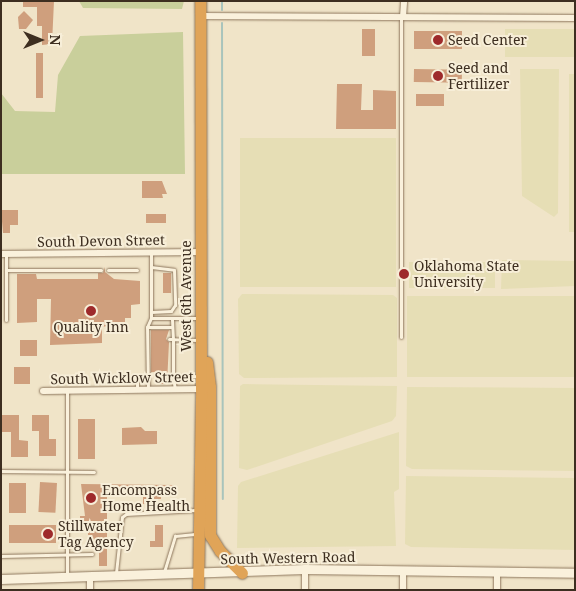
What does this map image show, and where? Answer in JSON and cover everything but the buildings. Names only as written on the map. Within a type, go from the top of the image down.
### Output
[{"type":"highway","name":"West 6th Avenue","points":[[198,590],[201,390],[200,1]]},
{"type":"highway","points":[[201,318],[210,387],[210,535],[220,551],[242,573]]},
{"type":"main road","name":"South Western Road","points":[[1,579],[242,573],[305,569],[575,573]]},
{"type":"street","points":[[402,17],[404,1]]},
{"type":"street","points":[[200,16],[575,18]]},
{"type":"street","name":"South Devon Street","points":[[4,254],[201,252]]},
{"type":"street","name":"South Wicklow Street","points":[[43,391],[201,390]]},
{"type":"street","points":[[305,569],[305,590]]},
{"type":"street","points":[[403,571],[403,590]]},
{"type":"street","points":[[497,573],[497,590]]},
{"type":"street","points":[[90,577],[90,590]]},
{"type":"lane","points":[[401,337],[402,17]]},
{"type":"lane","points":[[148,390],[149,339],[147,327],[151,318],[151,253]]},
{"type":"lane","points":[[4,254],[6,270],[6,320]]},
{"type":"lane","points":[[151,267],[174,270],[176,305],[171,311],[151,312]]},
{"type":"lane","points":[[6,270],[101,270]]},
{"type":"lane","points":[[108,270],[137,270]]},
{"type":"lane","points":[[151,318],[201,318]]},
{"type":"lane","points":[[172,318],[171,348],[175,390]]},
{"type":"lane","points":[[147,327],[172,327]]},
{"type":"lane","points":[[171,339],[200,340]]},
{"type":"lane","points":[[173,377],[201,376]]},
{"type":"lane","points":[[137,390],[137,379],[148,377]]},
{"type":"lane","points":[[67,577],[68,390]]},
{"type":"lane","points":[[1,472],[94,472]]},
{"type":"lane","points":[[116,575],[122,517],[126,514],[199,510]]},
{"type":"lane","points":[[164,574],[175,536],[198,534]]},
{"type":"lane","points":[[1,556],[92,554]]},
{"type":"shaded area","points":[[505,29],[575,29],[575,57],[505,57]]},
{"type":"shaded area","points":[[520,69],[559,69],[558,213],[554,217],[522,196]]},
{"type":"shaded area","points":[[569,74],[575,74],[575,232],[569,232]]},
{"type":"shaded area","points":[[240,138],[396,138],[396,287],[240,287]]},
{"type":"shaded area","points":[[502,260],[575,261],[575,286],[501,289]]},
{"type":"shaded area","points":[[409,262],[495,262],[495,288],[409,288]]},
{"type":"shaded area","points":[[242,294],[393,295],[397,298],[397,377],[244,378],[239,374],[238,299]]},
{"type":"shaded area","points":[[407,296],[575,296],[575,377],[407,377]]},
{"type":"shaded area","points":[[243,384],[397,386],[396,416],[392,421],[247,470],[239,468],[240,386]]},
{"type":"shaded area","points":[[407,387],[575,388],[575,471],[412,469],[406,466]]},
{"type":"shaded area","points":[[399,432],[399,489],[394,492],[396,546],[237,548],[238,486],[241,482]]},
{"type":"shaded area","points":[[406,476],[575,478],[575,550],[411,547],[405,544]]},
{"type":"green space","points":[[79,1],[184,1],[182,9],[83,8]]},
{"type":"green space","points":[[183,32],[185,174],[1,174],[1,93],[15,111],[55,112],[58,75],[80,36]]},
{"type":"waterway","points":[[222,1],[222,10]]},
{"type":"waterway","points":[[222,23],[223,499]]},
{"type":"place","name":"Seed Center","points":[[438,40]]},
{"type":"place","name":"Seed and Fertilizer","points":[[438,76]]},
{"type":"place","name":"Oklahoma State University","points":[[404,274]]},
{"type":"place","name":"Quality Inn","points":[[91,311]]},
{"type":"place","name":"Encompass Home Health","points":[[91,498]]},
{"type":"place","name":"Stillwater Tag Agency","points":[[48,534]]}]
